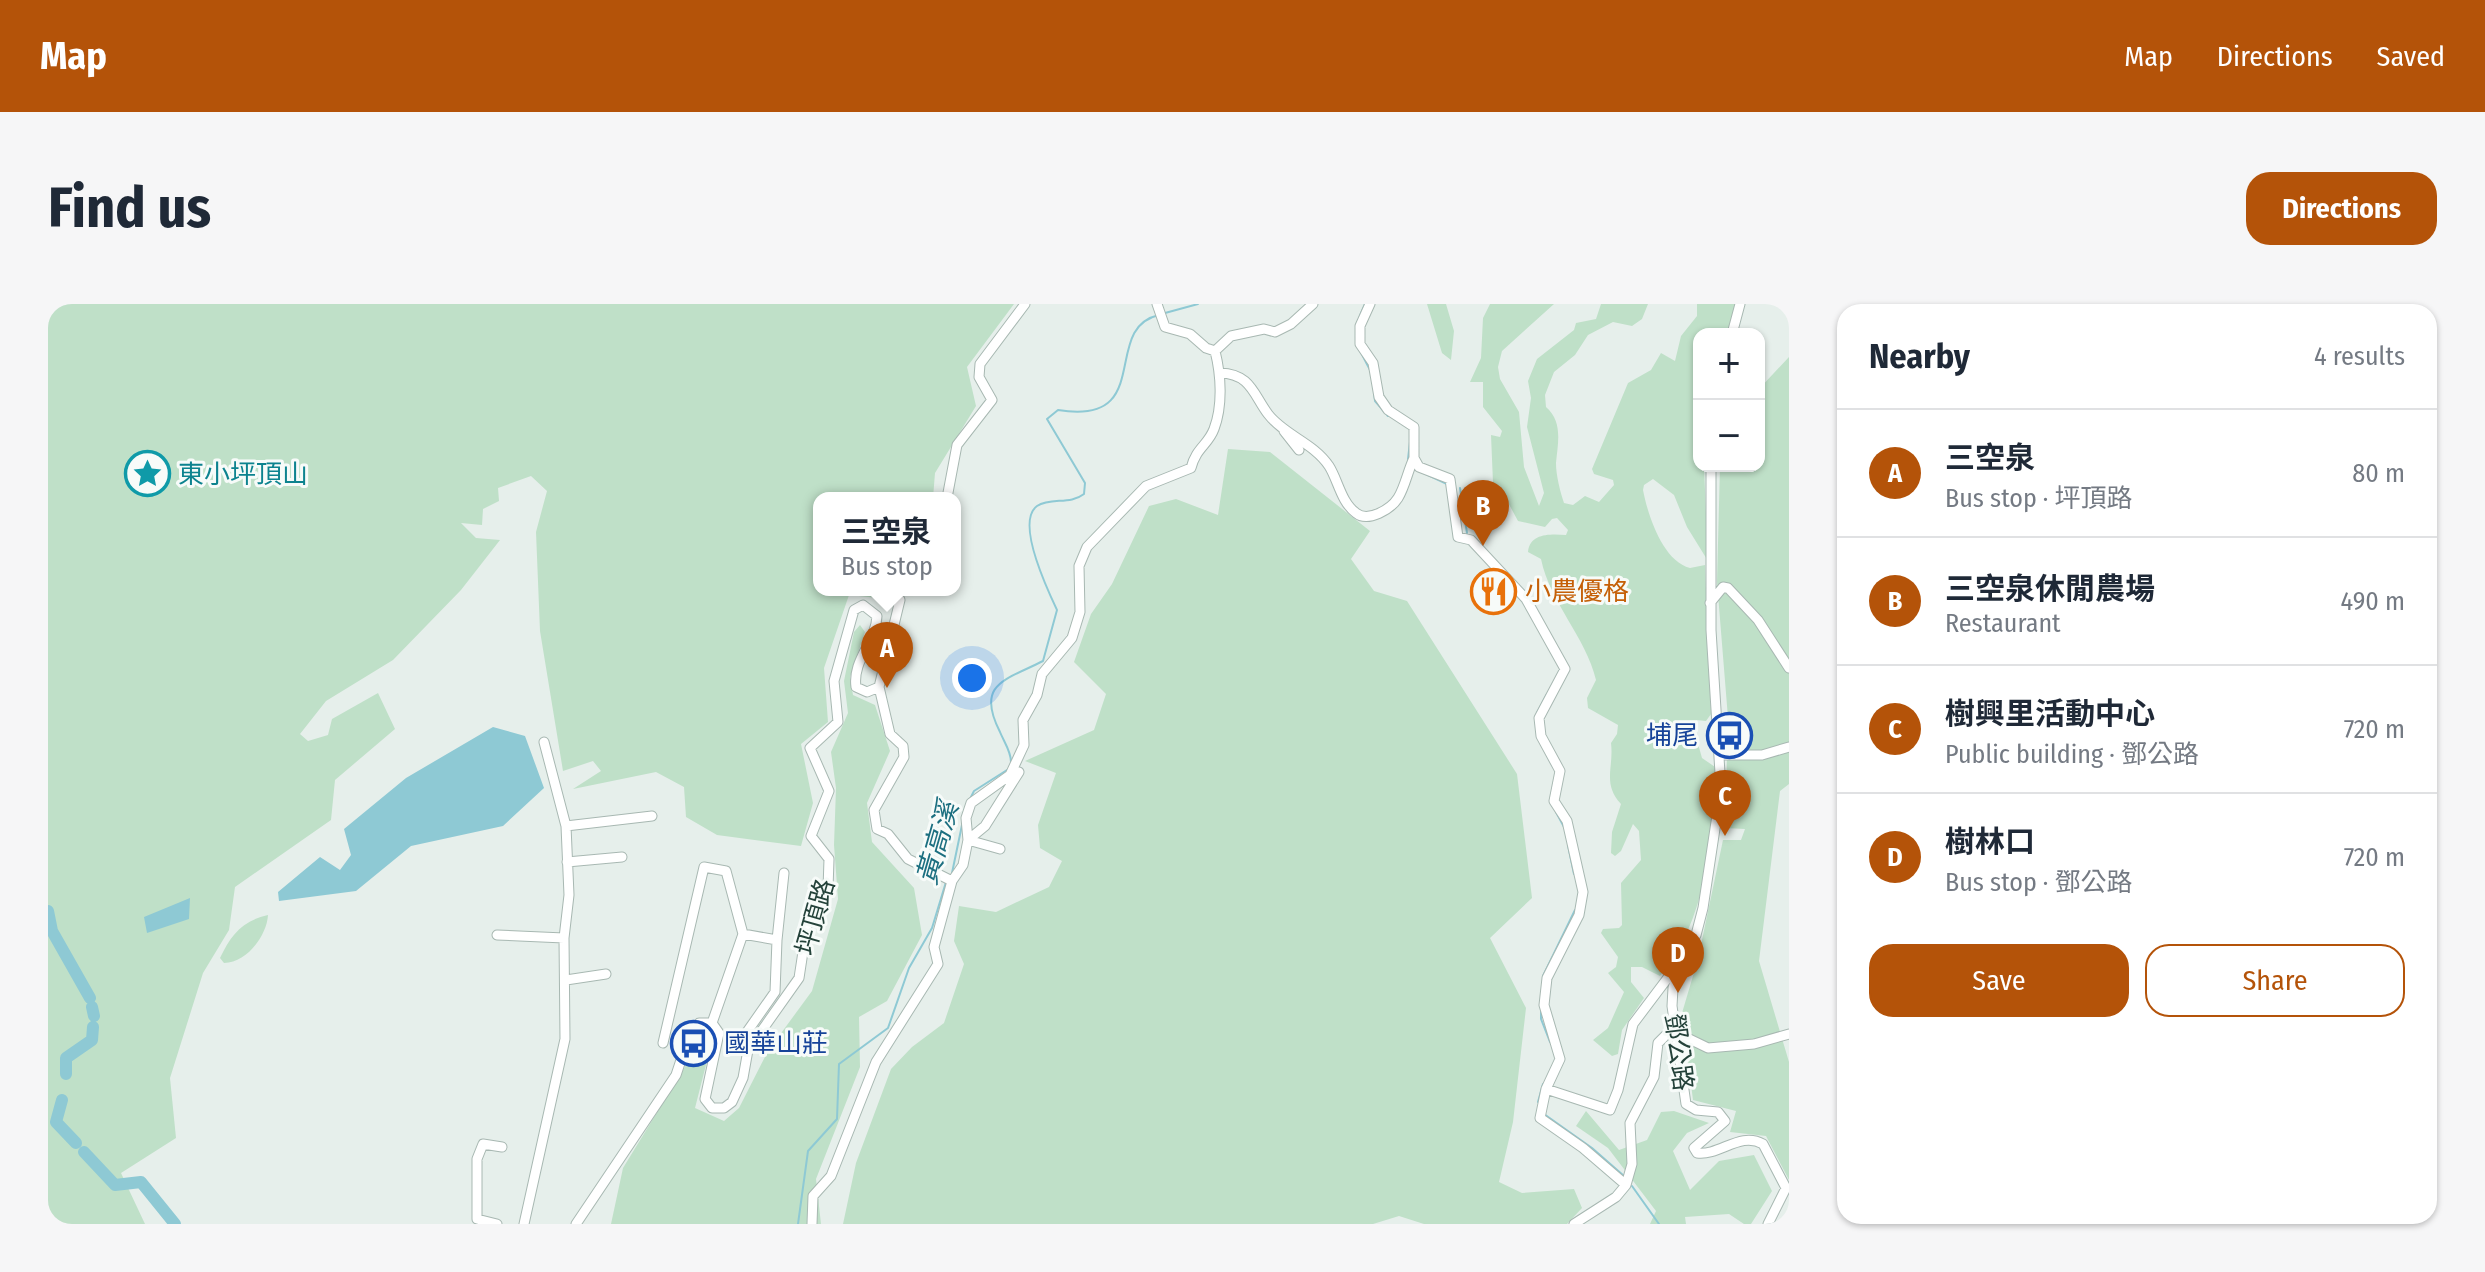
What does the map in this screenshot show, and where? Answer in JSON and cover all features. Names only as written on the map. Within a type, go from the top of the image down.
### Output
[{"type":"street","points":[[948,492],[957,445],[992,400],[979,377],[980,364],[1025,304]]},
{"type":"street","points":[[1157,304],[1165,327],[1190,334],[1206,348],[1215,351]]},
{"type":"street","points":[[1215,351],[1231,336],[1283,328],[1313,304]]},
{"type":"street","points":[[1220,373],[1233,373],[1257,391],[1268,413],[1329,466],[1355,513],[1372,517],[1400,496],[1414,458],[1414,427],[1388,410],[1379,397],[1373,363],[1360,344],[1360,326],[1370,304]]},
{"type":"street","points":[[1734,328],[1740,304]]},
{"type":"street","points":[[812,1224],[813,1196],[831,1176],[876,1062],[938,964],[934,947],[952,881],[963,865],[968,840],[966,818],[971,803],[1010,775],[1024,745],[1023,720],[1037,695],[1042,674],[1072,638],[1080,612],[1079,566],[1087,547],[1146,486],[1191,468],[1195,451],[1214,431],[1220,373],[1215,351]]},
{"type":"street","points":[[1280,424],[1299,450]]},
{"type":"street","points":[[1414,458],[1419,467],[1450,479],[1458,537],[1471,540],[1526,599],[1565,669],[1560,685],[1542,708],[1539,728],[1560,771],[1554,801],[1567,821],[1583,892],[1579,915],[1554,958],[1547,978],[1544,1005],[1560,1059],[1546,1089],[1540,1118],[1583,1148],[1626,1185]]},
{"type":"street","name":"鄧公路","points":[[1711,472],[1710,603],[1721,789],[1716,841],[1696,935],[1682,958],[1672,1006],[1682,1094],[1686,1104],[1696,1110],[1718,1112],[1725,1121],[1698,1143],[1697,1153],[1704,1154],[1746,1139],[1763,1144],[1786,1188],[1768,1224]]},
{"type":"street","points":[[1710,603],[1723,587],[1728,588],[1758,620],[1789,668]]},
{"type":"street","points":[[898,596],[900,600],[879,687],[890,734],[903,746],[904,757],[874,810],[877,829],[888,834],[908,859],[952,881]]},
{"type":"street","name":"坪頂路","points":[[712,1023],[719,1033],[705,1099],[712,1108],[724,1108],[732,1102],[743,1078],[748,1050],[799,978],[808,919],[828,889],[829,859],[811,836],[829,791],[810,748],[838,722],[834,681],[854,610],[863,605],[877,616],[876,627],[857,664],[856,687],[867,692],[879,687]]},
{"type":"street","points":[[524,1224],[565,1039],[564,938],[569,895],[566,826],[544,742]]},
{"type":"street","points":[[1720,755],[1762,755],[1789,747]]},
{"type":"street","points":[[968,840],[985,826],[1019,772]]},
{"type":"street","points":[[566,826],[652,816]]},
{"type":"street","points":[[968,840],[1000,849]]},
{"type":"street","points":[[567,862],[622,857]]},
{"type":"street","points":[[576,1224],[676,1075],[688,1039],[699,1023],[712,1023],[743,934],[726,871],[704,867],[663,1043]]},
{"type":"street","points":[[742,1039],[775,992],[784,873]]},
{"type":"street","points":[[743,934],[777,940]]},
{"type":"street","points":[[497,935],[564,938]]},
{"type":"street","points":[[1546,1089],[1610,1110],[1618,1090],[1633,1024],[1682,958]]},
{"type":"street","points":[[566,980],[606,974]]},
{"type":"street","points":[[1574,1224],[1616,1197],[1626,1185],[1632,1164],[1630,1123],[1654,1077],[1658,1043],[1666,1035],[1677,1033],[1708,1048],[1754,1044],[1789,1034]]},
{"type":"street","points":[[497,1224],[473,1221],[477,1159],[483,1144],[502,1147]]},
{"type":"green space","points":[[48,304],[1014,304],[967,367],[976,406],[935,473],[933,492],[813,492],[813,596],[849,596],[824,668],[828,722],[801,744],[813,803],[801,846],[717,835],[686,817],[684,787],[656,772],[573,789],[601,771],[593,761],[563,771],[540,631],[536,532],[547,491],[531,476],[498,488],[499,501],[483,509],[482,525],[461,523],[476,538],[500,540],[461,590],[393,660],[326,701],[300,734],[308,741],[328,735],[332,719],[378,693],[395,729],[335,780],[331,820],[235,887],[229,930],[203,973],[170,1078],[176,1138],[121,1173],[145,1224],[48,1224]]},
{"type":"green space","points":[[1427,304],[1446,304],[1454,331],[1451,360],[1442,353]]},
{"type":"green space","points":[[1490,304],[1554,304],[1502,351],[1498,367],[1500,379],[1519,412],[1524,467],[1539,506],[1544,493],[1527,427],[1531,398],[1528,381],[1537,359],[1574,330],[1576,323],[1596,319],[1601,304],[1648,304],[1642,319],[1632,326],[1613,322],[1588,335],[1575,355],[1554,372],[1545,395],[1546,407],[1557,426],[1558,483],[1564,503],[1573,505],[1585,496],[1599,502],[1614,485],[1613,480],[1594,474],[1592,469],[1628,383],[1651,370],[1661,353],[1675,361],[1681,336],[1697,316],[1697,304],[1736,304],[1730,328],[1693,328],[1693,472],[1704,472],[1708,561],[1687,527],[1674,495],[1653,479],[1644,485],[1643,490],[1658,536],[1672,557],[1690,568],[1705,565],[1711,714],[1706,721],[1696,720],[1693,726],[1702,758],[1718,769],[1710,851],[1697,905],[1688,931],[1675,954],[1660,976],[1642,967],[1631,967],[1631,982],[1644,998],[1622,1030],[1618,1054],[1612,1056],[1593,1040],[1608,1028],[1624,992],[1608,973],[1616,967],[1618,957],[1601,933],[1603,929],[1622,925],[1621,883],[1641,860],[1639,831],[1633,824],[1621,851],[1615,856],[1611,853],[1612,832],[1621,804],[1610,782],[1611,743],[1618,725],[1588,708],[1587,698],[1596,680],[1591,664],[1552,590],[1541,559],[1528,552],[1537,538],[1566,535],[1568,530],[1557,518],[1545,527],[1518,521],[1504,495],[1493,483],[1491,435],[1500,437],[1502,431],[1483,407],[1483,382],[1470,382],[1481,358],[1483,318]]},
{"type":"green space","points":[[1789,357],[1789,784],[1780,791],[1759,961],[1789,1062],[1789,1180],[1766,1136],[1730,1132],[1736,1111],[1693,1100],[1682,1013],[1698,959],[1723,840],[1741,840],[1745,829],[1725,828],[1728,718],[1717,582],[1720,472],[1765,472],[1765,383]]},
{"type":"green space","points":[[1228,449],[1270,452],[1370,531],[1351,559],[1374,591],[1407,601],[1517,774],[1532,898],[1490,938],[1526,1008],[1513,1122],[1499,1182],[1522,1193],[1574,1189],[1582,1208],[1567,1224],[1424,1224],[1399,1216],[1373,1224],[843,1224],[856,1163],[891,1069],[912,1047],[944,1023],[964,964],[954,941],[959,906],[996,912],[1049,887],[1062,861],[1040,848],[1038,825],[1056,773],[1025,761],[1094,730],[1106,694],[1074,662],[1091,614],[1112,584],[1149,506],[1176,499],[1218,515]]},
{"type":"green space","points":[[859,596],[888,596],[891,606],[878,598]]},
{"type":"green space","points":[[860,625],[865,632],[850,677],[853,695],[875,705],[890,751],[867,803],[872,842],[914,888],[922,935],[887,1001],[859,1017],[860,1067],[816,1179],[821,1224],[611,1224],[623,1168],[702,1039],[708,1057],[695,1108],[724,1121],[739,1108],[768,1051],[812,991],[838,899],[834,845],[836,788],[831,752],[848,713],[844,681],[854,632]]},
{"type":"green space","points":[[268,915],[260,939],[248,953],[224,963],[220,958],[238,930]]},
{"type":"green space","points":[[1586,1111],[1619,1150],[1647,1140],[1661,1112],[1674,1111],[1709,1123],[1687,1133],[1673,1151],[1690,1190],[1719,1161],[1754,1155],[1772,1191],[1751,1224],[1744,1224],[1729,1214],[1685,1217],[1686,1224],[1650,1224],[1656,1211],[1608,1148],[1576,1126]]},
{"type":"water","points":[[493,727],[525,736],[544,788],[503,826],[411,846],[356,891],[279,901],[278,892],[320,857],[340,870],[351,855],[344,829],[406,778]]},
{"type":"water","points":[[190,898],[189,919],[147,933],[144,917]]},
{"type":"waterway","name":"黃高溪","points":[[1165,313],[1198,304]]},
{"type":"waterway","points":[[1365,304],[1357,324],[1356,338],[1370,370]]},
{"type":"waterway","name":"黃高溪","points":[[1011,762],[1009,750],[993,716],[993,693],[1007,679],[1043,661],[1057,610],[1035,557],[1031,541],[1031,514],[1042,503],[1073,499],[1084,494],[1085,483],[1047,419],[1058,410],[1088,411],[1107,404],[1117,390],[1132,338],[1142,323],[1159,315]]},
{"type":"waterway","points":[[1374,392],[1375,401],[1388,416]]},
{"type":"waterway","points":[[1408,459],[1410,442]]},
{"type":"waterway","points":[[1413,468],[1447,484]]},
{"type":"waterway","points":[[1460,488],[1467,533]]},
{"type":"waterway","points":[[1537,713],[1547,694]]},
{"type":"waterway","name":"黃高溪","points":[[964,811],[974,791],[1007,770]]},
{"type":"waterway","points":[[1556,812],[1564,827]]},
{"type":"waterway","name":"黃高溪","points":[[952,873],[962,825]]},
{"type":"waterway","points":[[1568,845],[1574,874]]},
{"type":"waterway","name":"黃高溪","points":[[798,1224],[808,1151],[837,1119],[839,1064],[888,1028],[909,968],[932,928],[946,882]]},
{"type":"waterway","points":[[1543,976],[1575,910]]},
{"type":"waterway","points":[[48,911],[52,931],[90,998]]},
{"type":"waterway","points":[[1541,994],[1541,1019],[1550,1042]]},
{"type":"waterway","points":[[92,1007],[94,1016]]},
{"type":"waterway","points":[[66,1074],[66,1058],[92,1040],[93,1027]]},
{"type":"waterway","points":[[1538,1102],[1543,1084]]},
{"type":"waterway","points":[[62,1100],[56,1122],[76,1143]]},
{"type":"waterway","points":[[1544,1114],[1592,1148],[1624,1176]]},
{"type":"waterway","points":[[84,1152],[115,1185],[141,1182],[175,1224]]},
{"type":"waterway","points":[[1632,1186],[1659,1224]]},
{"type":"place","name":"東小坪頂山","points":[[147,474]]},
{"type":"place","name":"三空泉休閒農場","points":[[1483,546]]},
{"type":"place","name":"小農優格","points":[[1494,591]]},
{"type":"place","name":"三空泉","points":[[887,688]]},
{"type":"place","name":"埔尾","points":[[1729,735]]},
{"type":"place","name":"樹興里活動中心","points":[[1725,836]]},
{"type":"place","name":"樹林口","points":[[1678,993]]},
{"type":"place","name":"國華山莊","points":[[693,1043]]}]
